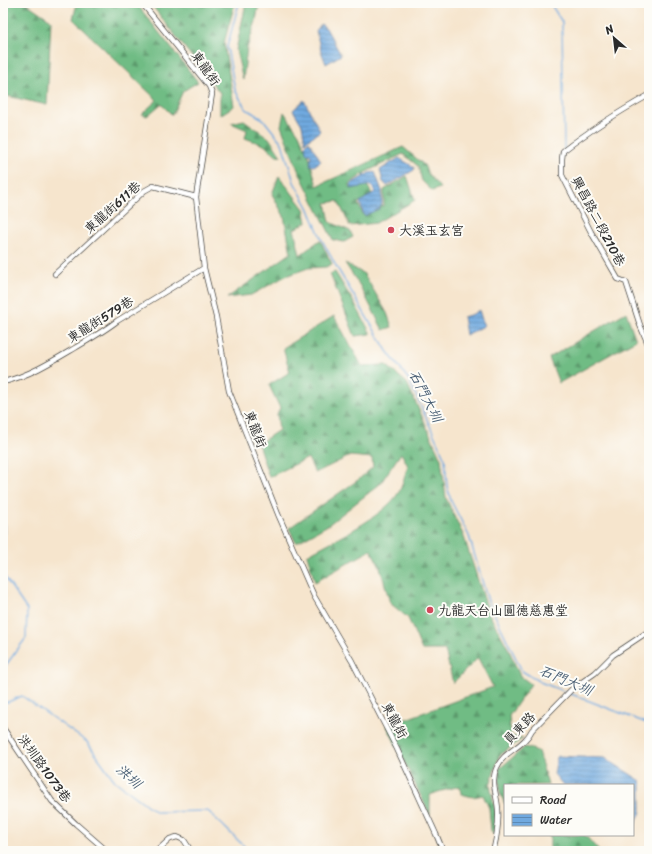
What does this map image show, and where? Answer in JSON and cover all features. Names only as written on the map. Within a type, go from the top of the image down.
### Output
[{"type":"street","name":"東龍街","points":[[142,3],[209,86],[212,94],[196,197],[204,268],[216,316],[229,390],[278,514],[314,596],[352,660],[397,749],[443,851]]},
{"type":"street","name":"興昌路二段210巷","points":[[649,95],[603,122],[564,149],[562,159],[562,175],[591,232],[618,279],[626,282],[640,325],[649,346]]},
{"type":"street","name":"東龍街611巷","points":[[55,274],[144,191],[153,186],[196,197]]},
{"type":"street","name":"東龍街579巷","points":[[3,382],[12,380],[53,361],[106,330],[117,321],[204,268]]},
{"type":"street","name":"員東路","points":[[492,851],[494,848],[499,820],[493,781],[496,768],[506,755],[523,743],[532,730],[572,689],[595,673],[613,655],[649,631]]},
{"type":"street","name":"洪圳路1073巷","points":[[3,728],[52,801],[107,851]]},
{"type":"street","points":[[157,851],[170,839],[177,837],[184,840],[191,851]]},
{"type":"green space","points":[[3,3],[26,3],[51,20],[47,105],[3,95]]},
{"type":"green space","points":[[77,3],[136,3],[198,82],[183,91],[172,115],[161,104],[147,116],[142,114],[157,100],[73,19]]},
{"type":"green space","points":[[150,3],[235,3],[224,43],[234,106],[220,115],[220,93]]},
{"type":"green space","points":[[246,3],[259,3],[256,21],[247,48],[243,80],[236,50]]},
{"type":"green space","points":[[284,112],[299,134],[309,157],[317,186],[403,147],[424,165],[428,174],[440,188],[432,191],[422,181],[418,166],[403,154],[366,172],[349,184],[350,187],[367,185],[372,194],[358,203],[363,215],[384,205],[384,190],[407,176],[415,200],[376,223],[350,226],[338,201],[326,203],[330,222],[350,231],[353,237],[344,242],[333,240],[298,170],[281,126]]},
{"type":"green space","points":[[244,120],[269,138],[281,156],[278,156],[264,145],[245,138],[247,130],[231,123]]},
{"type":"green space","points":[[279,176],[304,209],[307,222],[294,229],[300,255],[320,240],[332,264],[326,267],[308,268],[286,276],[251,295],[227,298],[291,253],[284,216],[272,194]]},
{"type":"green space","points":[[345,263],[364,274],[387,313],[392,327],[383,330],[360,286]]},
{"type":"green space","points":[[335,272],[371,334],[355,336],[330,274]]},
{"type":"green space","points":[[626,312],[636,340],[559,383],[549,358]]},
{"type":"green space","points":[[334,316],[362,366],[386,365],[407,383],[441,459],[446,498],[464,537],[489,614],[508,648],[520,676],[531,684],[509,716],[511,736],[523,738],[499,756],[490,785],[496,814],[494,835],[491,830],[489,808],[483,795],[473,797],[461,794],[460,786],[430,795],[430,815],[387,726],[493,687],[478,658],[453,683],[445,650],[422,650],[408,618],[390,603],[380,567],[371,550],[315,582],[307,555],[357,528],[382,511],[392,502],[399,492],[408,466],[401,453],[380,484],[328,525],[296,543],[289,528],[358,480],[373,467],[372,458],[350,456],[315,473],[308,458],[269,477],[258,444],[279,430],[277,414],[280,408],[269,385],[290,372],[283,348]]},
{"type":"green space","points":[[525,747],[538,751],[548,784],[504,784],[504,802],[500,793],[499,769]]},
{"type":"green space","points":[[586,836],[599,851],[550,851],[550,837]]},
{"type":"water","points":[[321,24],[326,28],[341,55],[326,64],[316,31]]},
{"type":"water","points":[[304,100],[320,131],[305,142],[302,125],[293,110]]},
{"type":"water","points":[[309,141],[321,161],[314,166],[310,165],[311,155],[306,153],[305,145]]},
{"type":"water","points":[[399,158],[414,167],[414,170],[387,186],[383,182],[380,170]]},
{"type":"water","points":[[375,172],[382,191],[382,204],[379,209],[364,216],[360,202],[375,192],[372,185],[351,189],[351,184],[369,173]]},
{"type":"water","points":[[479,310],[484,326],[466,335],[463,317],[473,314]]},
{"type":"water","points":[[557,756],[605,758],[641,781],[641,812],[634,826],[634,784],[562,784],[554,774]]},
{"type":"waterway","name":"石門大圳","points":[[239,3],[227,47],[235,90],[246,109],[263,119],[282,143],[294,182],[308,207],[321,238],[336,266],[387,351],[409,380],[445,459],[447,486],[451,501],[469,536],[488,601],[522,671],[540,682],[649,724]]},
{"type":"waterway","points":[[550,3],[562,22],[564,149]]},
{"type":"waterway","name":"洪圳","points":[[3,439],[4,576],[27,610],[26,638],[3,669]]},
{"type":"waterway","name":"洪圳","points":[[3,702],[8,702],[22,696],[87,742],[115,781],[156,812],[208,811],[249,851]]},
{"type":"place","name":"大溪玉玄宮","points":[[391,230]]},
{"type":"place","name":"九龍天台山圓德慈惠堂","points":[[430,610]]}]
